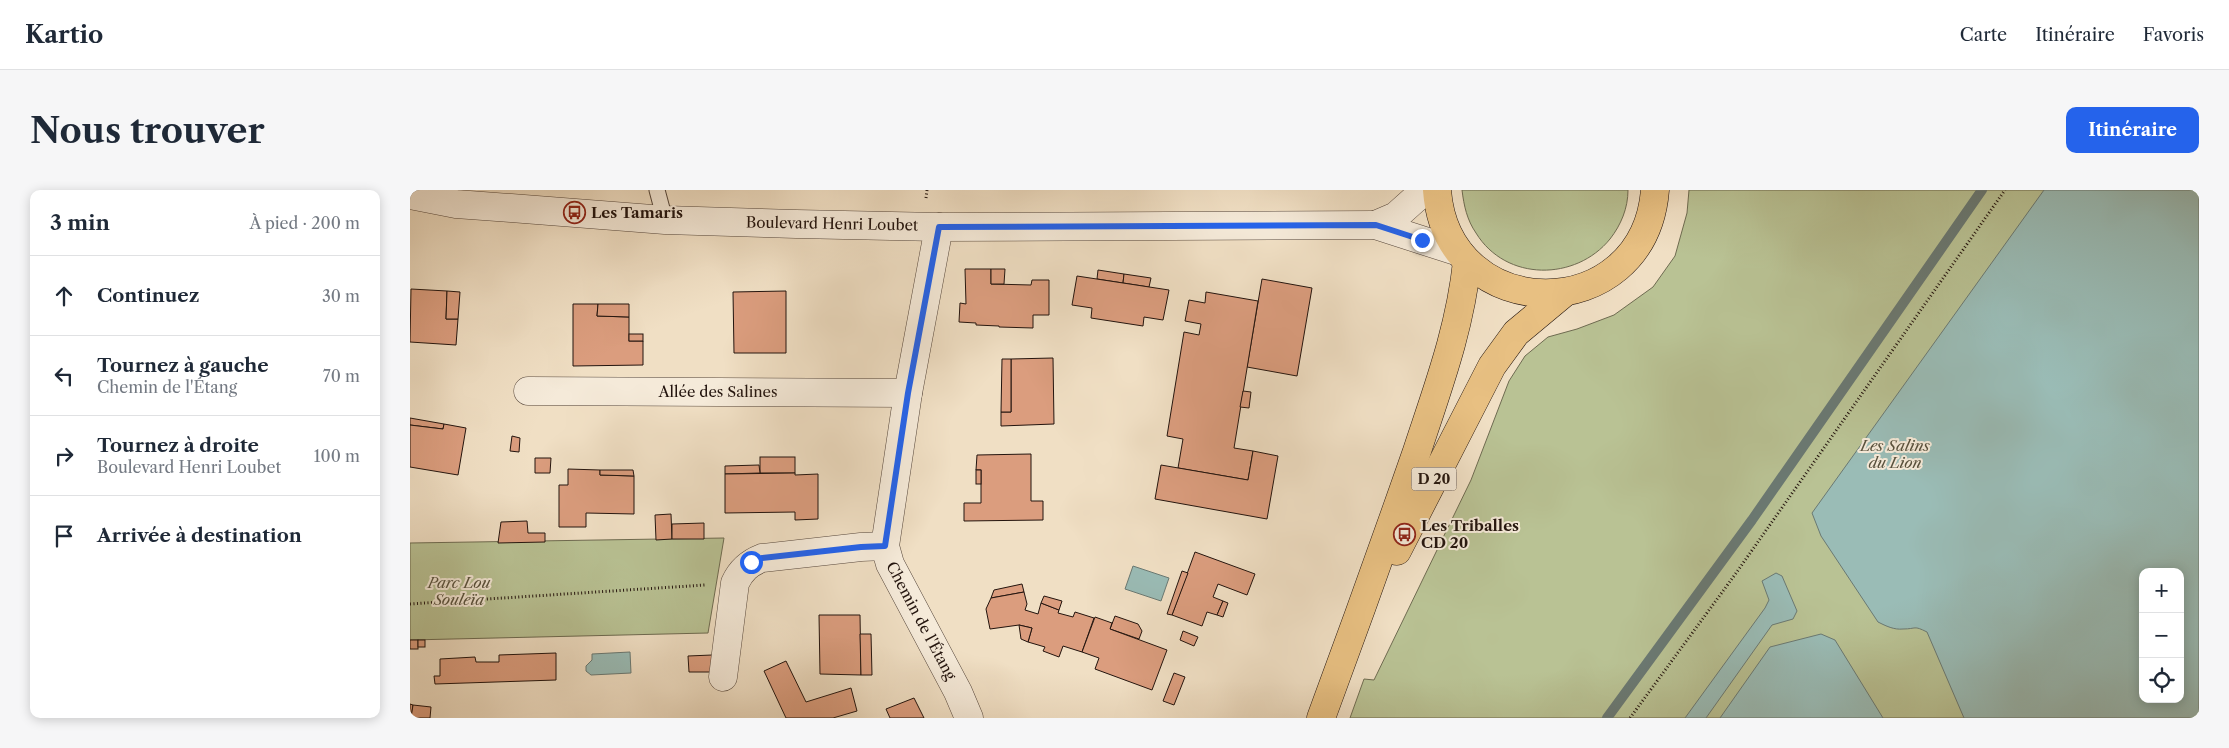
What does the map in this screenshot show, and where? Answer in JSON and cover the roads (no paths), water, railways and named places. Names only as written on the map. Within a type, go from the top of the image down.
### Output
[{"type":"main road","points":[[1437,190],[1442,222],[1449,238],[1463,257],[1496,282],[1529,293],[1564,293],[1595,283],[1622,265],[1642,239],[1654,209],[1655,190]]},
{"type":"main road","name":"D 20","points":[[1321,718],[1404,488],[1452,345],[1459,318],[1463,257]]},
{"type":"main road","name":"D 20","points":[[1333,687],[1405,535],[1492,366],[1516,333],[1564,293]]},
{"type":"street","name":"Boulevard Henri Loubet","points":[[1376,225],[1396,216],[1425,190]]},
{"type":"street","name":"Boulevard Henri Loubet","points":[[410,195],[456,204],[665,220],[939,227],[1376,225],[1463,257]]},
{"type":"street","name":"Chemin de l'Étang","points":[[939,227],[908,393],[885,546],[890,564],[958,692],[969,718]]},
{"type":"street","name":"Allée des Salines","points":[[528,391],[908,393]]},
{"type":"street","points":[[723,677],[735,584],[744,568],[751,562],[762,558],[885,546]]},
{"type":"lane","points":[[657,190],[665,220]]},
{"type":"water","points":[[2044,190],[2199,190],[2199,718],[1964,718],[1927,632],[1917,628],[1893,628],[1878,622],[1821,536],[1812,513]]},
{"type":"water","points":[[1133,566],[1169,578],[1161,601],[1125,589]]},
{"type":"water","points":[[1776,573],[1782,576],[1797,611],[1793,619],[1772,625],[1706,718],[1685,718],[1765,608],[1769,600],[1762,581]]},
{"type":"water","points":[[1821,634],[1835,640],[1883,718],[1720,718],[1770,647]]},
{"type":"water","points":[[630,652],[631,673],[591,675],[586,671],[586,666],[592,660],[592,654]]},
{"type":"waterway","points":[[1607,718],[1752,520],[1982,190]]},
{"type":"place","name":"Les Tamaris","points":[[575,213]]},
{"type":"place","name":"Les Triballes CD 20","points":[[1405,535]]},
{"type":"park label","name":"Les Salins du Lion","points":[[1895,454]]},
{"type":"park label","name":"Parc Lou Souleïa","points":[[459,592]]}]
